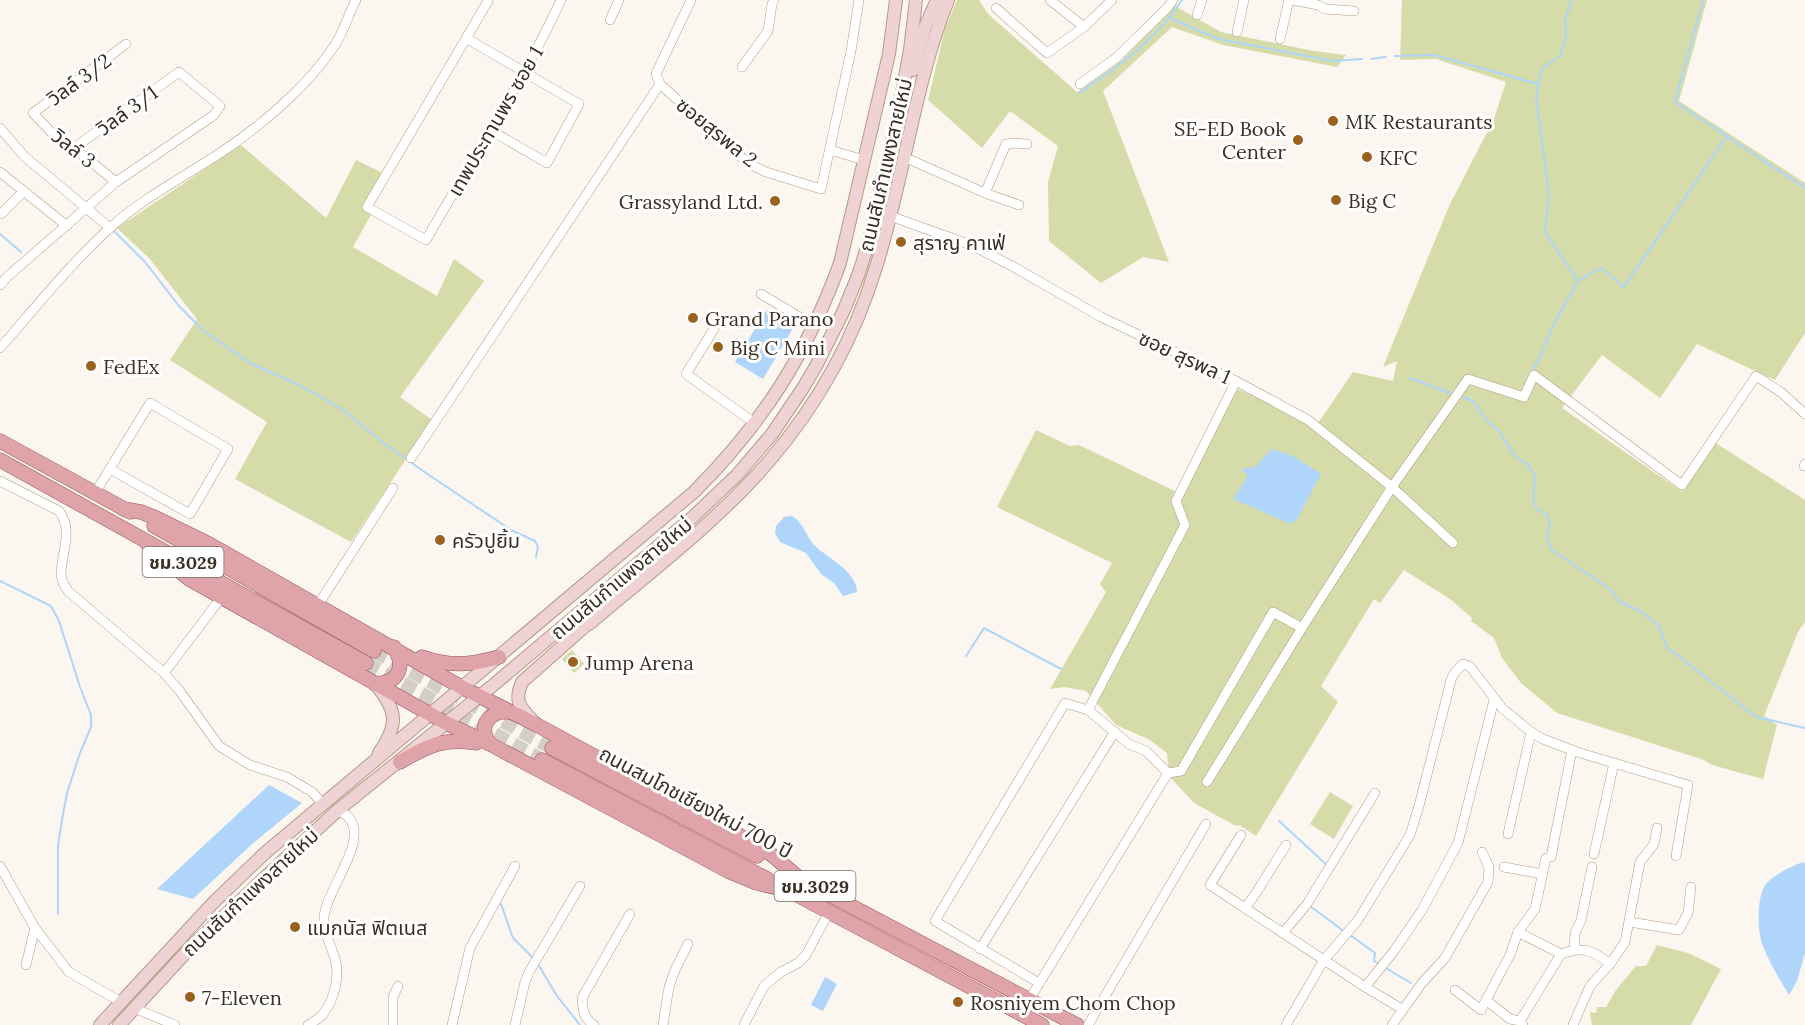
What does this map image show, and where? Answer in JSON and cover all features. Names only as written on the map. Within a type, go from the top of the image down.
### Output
[{"type":"main road","name":"ถนนสันกำแพงสายใหม่","points":[[119,1025],[182,956],[338,810],[400,762],[636,565],[719,493],[755,454],[789,409],[816,366],[859,273],[898,116],[916,0]]},
{"type":"main road","points":[[898,116],[926,27],[937,0]]},
{"type":"main road","points":[[537,725],[517,700],[522,682],[723,509],[788,439],[823,388],[868,292],[889,221],[936,29],[948,0]]},
{"type":"main road","name":"ถนนสันกำแพงสายใหม่","points":[[100,1025],[214,902],[257,861],[694,492],[756,424],[789,374],[815,326],[840,263],[888,54],[895,1]]},
{"type":"main road","points":[[868,244],[889,221]]},
{"type":"main road","points":[[837,360],[844,309]]},
{"type":"main road","name":"ชม.3029","points":[[0,441],[123,509],[370,657],[146,542],[0,461]]},
{"type":"main road","points":[[719,493],[757,475]]},
{"type":"main road","points":[[123,509],[141,512],[209,544],[464,688],[513,712],[735,833],[772,855],[799,878]]},
{"type":"main road","points":[[146,542],[189,579],[431,715],[728,871],[757,883],[791,891]]},
{"type":"main road","points":[[589,624],[636,565]]},
{"type":"main road","points":[[394,647],[437,662],[454,665],[482,662],[499,657]]},
{"type":"main road","points":[[375,684],[393,680],[399,670],[400,659],[394,647]]},
{"type":"main road","points":[[371,764],[385,743],[393,724],[390,704],[375,684]]},
{"type":"main road","points":[[490,744],[484,732],[489,719],[499,711],[513,712]]},
{"type":"main road","points":[[400,762],[427,746],[454,740],[490,744]]},
{"type":"main road","name":"ถนนสมโภชเชียงใหม่ 700 ปี","points":[[552,748],[1077,1025]]},
{"type":"main road","name":"ถนนสมโภชเชียงใหม่ 700 ปี","points":[[542,760],[791,891],[1021,1020],[1042,1025]]},
{"type":"main road","points":[[172,946],[182,956]]},
{"type":"street","points":[[0,348],[110,228],[140,204],[231,145],[295,93],[335,45],[356,0]]},
{"type":"street","name":"เทพประทานพร ซอย 1","points":[[466,38],[367,207],[426,240],[524,72],[561,0]]},
{"type":"street","points":[[610,20],[619,0]]},
{"type":"street","name":"ซอยสุรพล 2","points":[[691,0],[656,74],[660,84],[736,153],[750,164],[766,172],[821,189],[830,150]]},
{"type":"street","points":[[742,67],[768,31],[774,0]]},
{"type":"street","points":[[859,0],[853,42],[830,150],[864,160]]},
{"type":"street","points":[[1050,0],[1084,27]]},
{"type":"street","points":[[996,8],[1047,53],[1084,27],[1112,0]]},
{"type":"street","points":[[1080,84],[1116,58],[1173,0]]},
{"type":"street","points":[[1197,15],[1202,0]]},
{"type":"street","points":[[1237,32],[1244,0]]},
{"type":"street","points":[[1280,39],[1289,0]]},
{"type":"street","points":[[1293,0],[1316,2],[1324,9],[1354,11]]},
{"type":"street","points":[[488,1],[466,38],[579,104],[547,163],[490,130]]},
{"type":"street","name":"วิลล์ 3/2","points":[[33,113],[126,44]]},
{"type":"street","name":"วิลล์ 3/1","points":[[74,148],[179,72],[220,106],[214,115],[116,182]]},
{"type":"street","points":[[411,458],[660,84]]},
{"type":"street","name":"วิลล์ 3","points":[[33,113],[52,133],[116,182]]},
{"type":"street","points":[[0,128],[24,156],[110,228]]},
{"type":"street","points":[[985,193],[1006,144],[1027,144]]},
{"type":"street","points":[[904,157],[985,193],[1019,205]]},
{"type":"street","points":[[0,172],[67,226]]},
{"type":"street","points":[[0,285],[3,274],[67,226],[116,182]]},
{"type":"street","points":[[1,214],[24,191]]},
{"type":"street","name":"ซอย สุรพล 1","points":[[889,221],[971,245],[1101,317],[1236,381],[1308,420],[1392,487],[1453,543]]},
{"type":"street","points":[[761,294],[815,326]]},
{"type":"street","points":[[714,329],[686,374],[756,424]]},
{"type":"street","points":[[1207,782],[1392,487],[1468,379],[1524,396],[1534,375],[1682,485],[1756,376],[1782,393],[1805,414]]},
{"type":"street","points":[[1088,710],[1185,525],[1176,501],[1236,381]]},
{"type":"street","points":[[95,493],[150,403],[228,449],[190,514],[110,469]]},
{"type":"street","points":[[0,481],[58,511],[67,525],[61,575],[68,591],[164,673],[219,746],[250,765],[287,777],[312,792],[323,804]]},
{"type":"street","points":[[28,496],[36,481]]},
{"type":"street","points":[[318,605],[393,488]]},
{"type":"street","points":[[164,673],[221,598]]},
{"type":"street","points":[[1029,999],[1168,773],[1180,771],[1273,612],[1302,628]]},
{"type":"street","points":[[1286,1025],[1324,960],[1347,934],[1412,830],[1444,702],[1455,672],[1463,664],[1470,666],[1502,708],[1543,739],[1688,785],[1676,856]]},
{"type":"street","points":[[1365,987],[1422,910],[1458,843],[1494,700]]},
{"type":"street","points":[[1039,984],[934,921],[1065,703],[1088,710],[1129,744],[1146,751],[1168,773]]},
{"type":"street","points":[[1508,834],[1531,732]]},
{"type":"street","points":[[980,949],[1114,733]]},
{"type":"street","points":[[1455,990],[1481,1010],[1510,955],[1518,932],[1535,909],[1542,874],[1549,857],[1572,750]]},
{"type":"street","points":[[1594,854],[1614,763]]},
{"type":"street","points":[[1283,933],[1307,904],[1375,793]]},
{"type":"street","points":[[308,1025],[323,1014],[335,990],[337,980],[338,969],[325,931],[324,917],[332,890],[355,841],[355,832],[350,819],[338,810]]},
{"type":"street","points":[[1088,1025],[1206,824]]},
{"type":"street","points":[[1573,1025],[1590,986],[1610,964],[1625,942],[1640,862],[1654,844],[1657,828]]},
{"type":"street","points":[[1241,836],[1210,885],[1402,1009]]},
{"type":"street","points":[[1245,908],[1286,845]]},
{"type":"street","points":[[1392,1025],[1422,983],[1444,958],[1488,882],[1489,867],[1482,852]]},
{"type":"street","points":[[0,866],[36,928],[72,975],[121,1002]]},
{"type":"street","points":[[452,1025],[470,948],[515,866]]},
{"type":"street","points":[[1503,867],[1542,874]]},
{"type":"street","points":[[1574,949],[1575,933],[1581,920],[1592,867]]},
{"type":"street","points":[[515,1025],[529,972],[580,886]]},
{"type":"street","points":[[1630,922],[1679,930],[1688,913],[1691,887]]},
{"type":"street","points":[[744,1025],[764,986],[806,956],[829,912]]},
{"type":"street","points":[[594,1025],[586,1020],[582,998],[630,914]]},
{"type":"street","points":[[26,965],[36,928]]},
{"type":"street","points":[[1518,932],[1561,954]]},
{"type":"street","points":[[663,1025],[672,979],[687,944]]},
{"type":"street","points":[[1486,1000],[1515,1023],[1561,954],[1574,949],[1587,950],[1610,964]]},
{"type":"street","points":[[393,1025],[393,997],[398,986]]},
{"type":"street","points":[[135,1008],[175,1025]]},
{"type":"green space","points":[[957,0],[979,0],[988,14],[1077,92],[1121,61],[1175,6],[1221,32],[1314,51],[1346,55],[1337,67],[1223,45],[1172,27],[1103,91],[1169,262],[1143,257],[1101,283],[1049,241],[1048,182],[1058,146],[1010,111],[982,148],[928,100],[945,29]]},
{"type":"green space","points":[[1402,0],[1707,0],[1679,101],[1805,183],[1805,333],[1775,380],[1697,344],[1660,398],[1602,355],[1562,408],[1681,491],[1714,442],[1805,500],[1805,622],[1798,632],[1764,716],[1777,725],[1763,779],[1712,765],[1704,760],[1557,713],[1521,683],[1502,658],[1494,638],[1471,621],[1472,618],[1450,599],[1404,570],[1380,603],[1374,599],[1321,686],[1338,702],[1256,836],[1194,803],[1169,776],[1167,753],[1150,740],[1116,725],[1086,691],[1064,687],[1050,689],[1106,592],[1100,584],[1112,563],[997,507],[1036,430],[1070,446],[1079,445],[1181,494],[1237,389],[1276,406],[1312,428],[1321,419],[1353,372],[1393,381],[1397,361],[1383,367],[1450,204],[1494,119],[1506,82],[1436,59],[1400,60]]},
{"type":"green space","points":[[241,145],[326,218],[356,160],[385,174],[364,210],[372,213],[353,247],[437,296],[454,259],[484,281],[400,397],[432,420],[351,542],[235,479],[267,422],[170,360],[197,319],[149,258],[117,228]]},
{"type":"green space","name":"Jump Arena","points":[[572,650],[584,664],[574,673],[562,659]]},
{"type":"green space","points":[[1330,792],[1353,806],[1334,839],[1310,824]]},
{"type":"green space","points":[[1657,945],[1688,953],[1721,969],[1691,1025],[1592,1025],[1590,1012],[1596,1013],[1597,1007],[1606,1007],[1616,990],[1636,966],[1646,966]]},
{"type":"water","points":[[767,309],[795,325],[763,379],[735,362]]},
{"type":"water","points":[[1272,449],[1293,456],[1321,474],[1297,519],[1291,524],[1233,499],[1248,476],[1241,469],[1255,467]]},
{"type":"water","points":[[791,516],[801,525],[814,545],[847,571],[856,584],[857,592],[843,596],[834,583],[821,574],[806,553],[780,542],[775,533],[776,526],[784,517]]},
{"type":"water","points":[[269,785],[302,803],[251,845],[193,899],[157,889]]},
{"type":"water","points":[[1805,863],[1805,953],[1797,981],[1789,995],[1771,965],[1763,946],[1759,908],[1767,883],[1781,872]]},
{"type":"water","points":[[825,977],[837,984],[823,1011],[811,1005]]},
{"type":"waterway","points":[[1079,93],[1122,63],[1148,40],[1182,0]]},
{"type":"waterway","points":[[1532,373],[1555,322],[1578,281],[1545,232],[1549,195],[1536,97],[1542,68],[1560,56],[1566,35],[1565,20],[1572,0]]},
{"type":"waterway","points":[[1703,0],[1675,102],[1805,188]]},
{"type":"waterway","points":[[1170,18],[1218,39],[1333,61],[1362,59]]},
{"type":"waterway","points":[[1395,56],[1434,55],[1538,84]]},
{"type":"waterway","points":[[1371,59],[1386,57]]},
{"type":"waterway","points":[[1578,281],[1601,268],[1624,287],[1727,136]]},
{"type":"waterway","points":[[115,232],[145,262],[179,306],[204,331],[250,363],[297,384],[342,409],[382,442],[426,473],[511,530],[535,541],[538,547],[536,557]]},
{"type":"waterway","points":[[0,234],[21,252]]},
{"type":"waterway","points":[[1410,378],[1450,393]]},
{"type":"waterway","points":[[1463,397],[1474,402],[1486,420],[1499,431],[1515,456],[1527,464],[1535,476],[1533,500],[1537,509],[1547,515],[1550,524],[1547,538],[1552,550],[1610,589],[1620,602],[1640,611],[1658,625],[1667,647],[1756,717],[1805,728]]},
{"type":"waterway","points":[[0,581],[51,606],[59,621],[91,715],[91,727],[67,793],[62,820],[58,845],[58,914]]},
{"type":"waterway","points":[[966,656],[984,628],[1061,669]]},
{"type":"waterway","points":[[1279,821],[1328,866]]},
{"type":"waterway","points":[[501,904],[513,938],[532,957]]},
{"type":"waterway","points":[[1311,905],[1345,932]]},
{"type":"waterway","points":[[1350,935],[1375,953],[1374,961],[1379,964]]},
{"type":"waterway","points":[[538,964],[557,996],[580,1025]]},
{"type":"waterway","points":[[1384,967],[1411,983]]},
{"type":"tunnel","points":[[374,651],[552,748]]},
{"type":"tunnel","points":[[366,663],[542,760]]},
{"type":"place","name":"MK Restaurants","points":[[1333,121]]},
{"type":"place","name":"SE-ED Book Center","points":[[1298,140]]},
{"type":"place","name":"KFC","points":[[1367,157]]},
{"type":"place","name":"Big C","points":[[1336,200]]},
{"type":"place","name":"Grassyland Ltd.","points":[[775,201]]},
{"type":"place","name":"สุราญ คาเฟ่","points":[[901,242]]},
{"type":"place","name":"Grand Parano","points":[[693,318]]},
{"type":"place","name":"Big C Mini","points":[[718,347]]},
{"type":"place","name":"FedEx","points":[[91,366]]},
{"type":"place","name":"ครัวปูยิ้ม","points":[[440,540]]},
{"type":"place","name":"Jump Arena","points":[[573,662]]},
{"type":"place","name":"แมกนัส ฟิตเนส","points":[[295,927]]},
{"type":"place","name":"7-Eleven","points":[[190,997]]},
{"type":"place","name":"Rosniyem Chom Chop","points":[[958,1002]]}]
